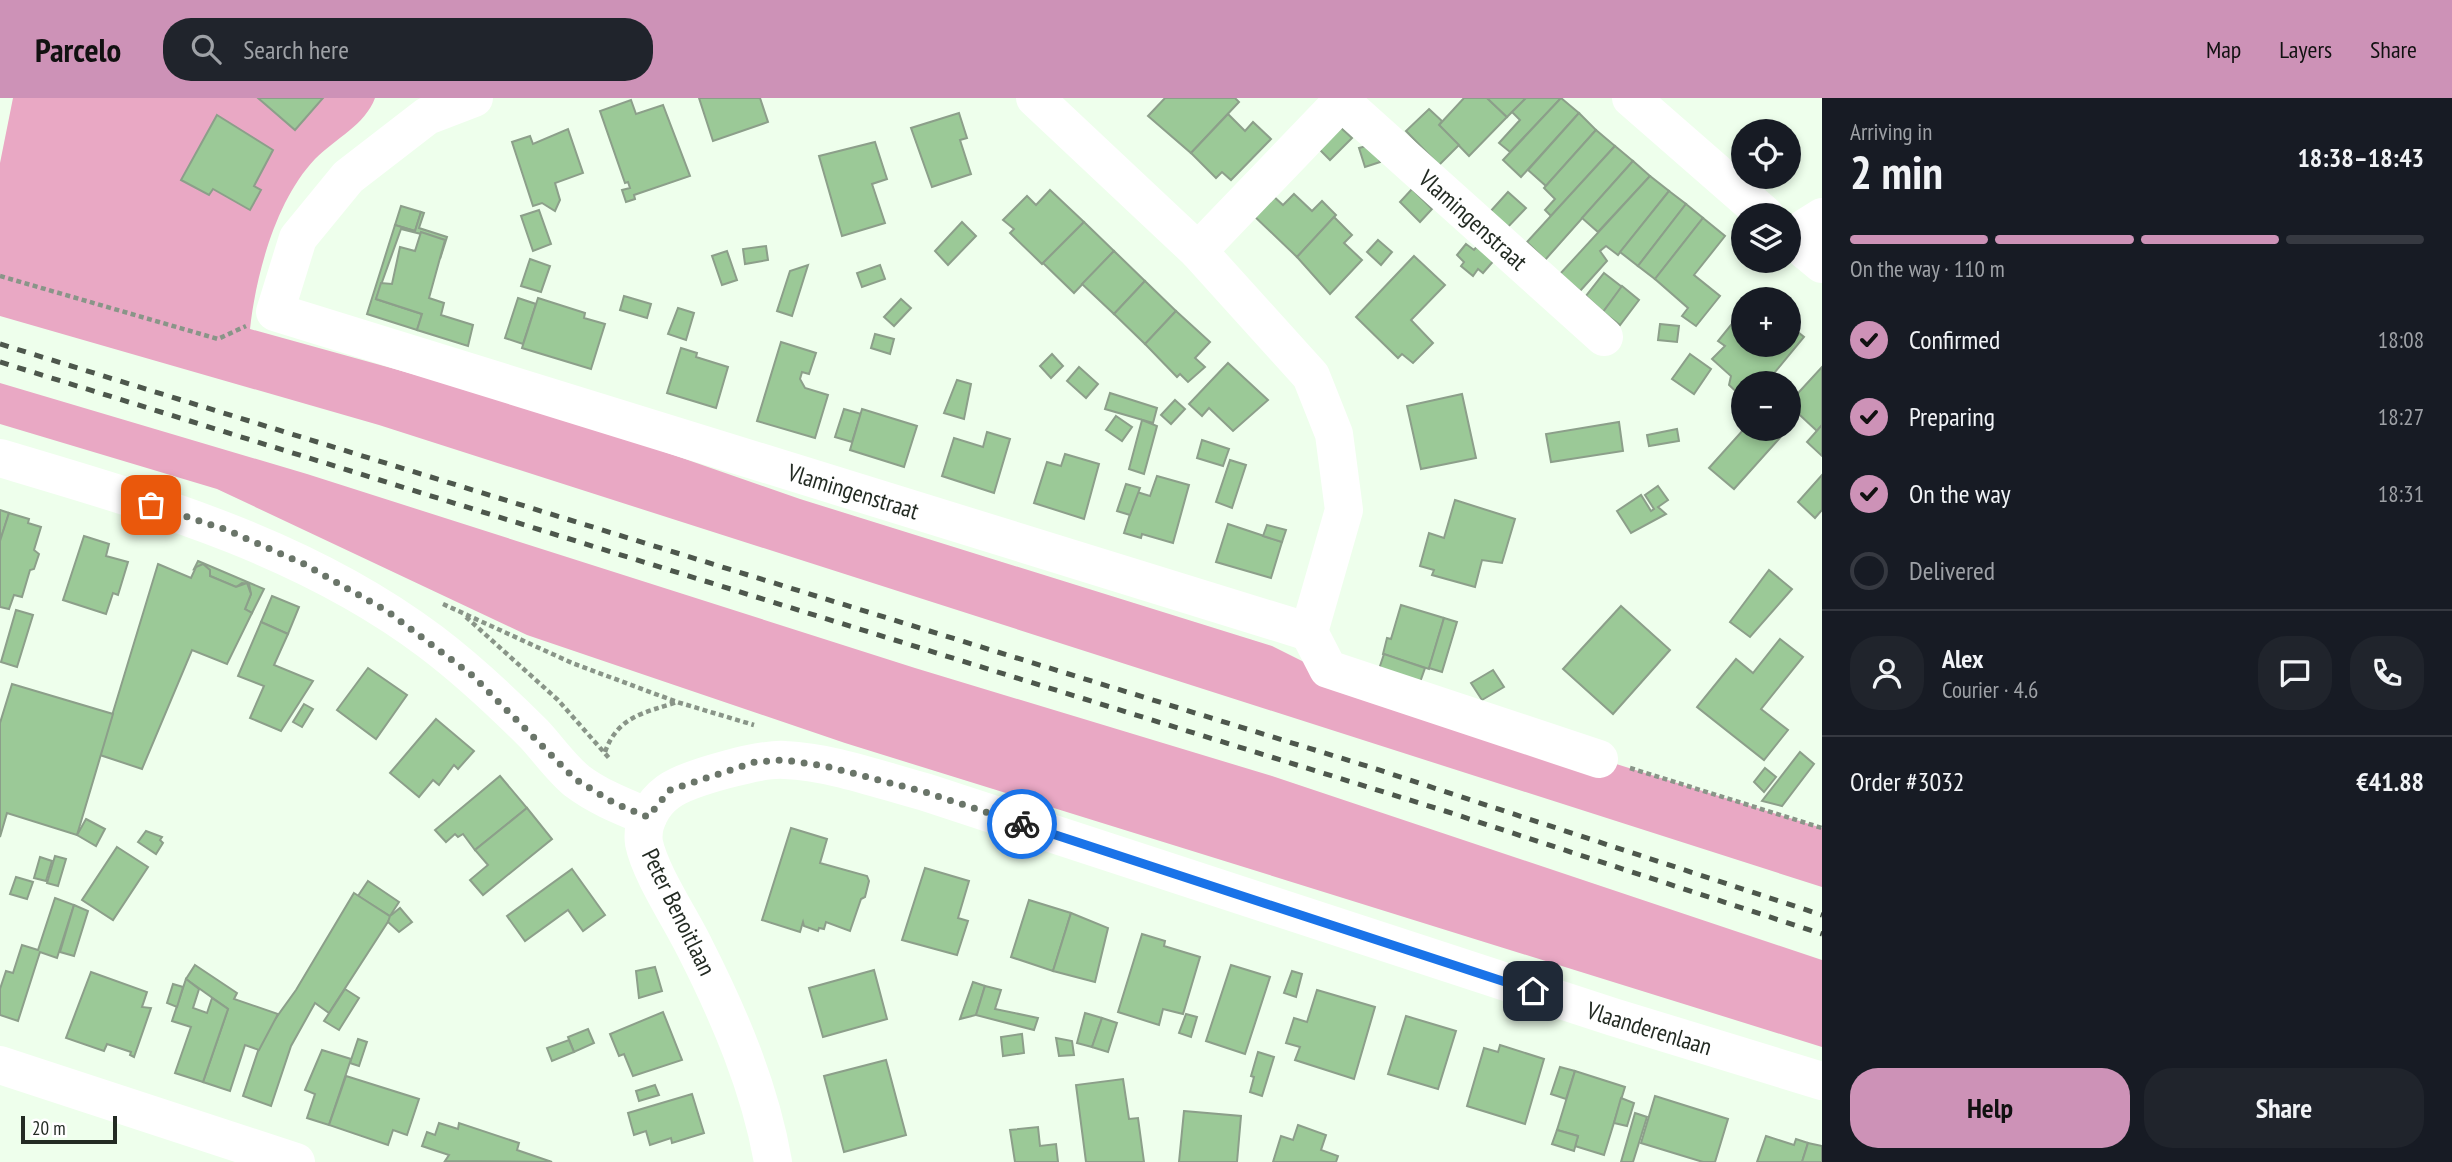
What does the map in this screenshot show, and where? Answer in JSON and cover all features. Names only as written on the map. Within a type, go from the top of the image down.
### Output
[{"type":"street","points":[[275,313],[298,238],[348,177],[427,117],[474,98]]},
{"type":"street","points":[[1035,98],[1198,251],[1311,376],[1334,434],[1344,510],[1309,632],[1328,669],[1599,759]]},
{"type":"street","points":[[1631,98],[1750,203]]},
{"type":"street","name":"Vlamingenstraat","points":[[1198,251],[1339,100],[1605,337]]},
{"type":"street","points":[[1801,224],[1822,217]]},
{"type":"street","points":[[1801,247],[1822,264]]},
{"type":"street","name":"Vlamingenstraat","points":[[275,313],[1309,632]]},
{"type":"street","name":"Peter Benoitlaan","points":[[0,458],[227,530],[304,564],[387,611],[431,642],[512,712],[575,779],[614,803],[648,817],[644,841],[649,860],[723,1004],[753,1083],[774,1162]]},
{"type":"street","name":"Vlaanderenlaan","points":[[648,817],[670,790],[755,762],[784,760],[825,766],[925,792],[1613,1017],[1822,1081]]},
{"type":"street","points":[[0,1065],[296,1162]]},
{"type":"path","points":[[0,276],[218,339],[275,313]]},
{"type":"path","points":[[442,604],[572,663],[677,702],[756,726],[784,760]]},
{"type":"path","points":[[605,752],[617,727],[642,714],[677,702]]},
{"type":"path","points":[[1599,759],[1822,828]]},
{"type":"shaded area","points":[[13,98],[375,98],[357,124],[315,159],[289,195],[263,262],[250,329],[550,412],[800,499],[1272,646],[1330,675],[1822,828],[1822,887],[379,425],[0,316],[0,163]]},
{"type":"shaded area","points":[[0,383],[307,474],[915,668],[1272,776],[1822,960],[1822,1047],[845,743],[527,635],[217,489],[0,424]]},
{"type":"building","points":[[258,98],[323,98],[295,130]]},
{"type":"building","points":[[699,98],[760,98],[768,122],[713,141]]},
{"type":"building","points":[[1165,98],[1235,98],[1239,102],[1191,153],[1148,116]]},
{"type":"building","points":[[1464,98],[1487,98],[1507,117],[1469,156],[1439,125]]},
{"type":"building","points":[[1487,98],[1526,98],[1507,117]]},
{"type":"building","points":[[1526,98],[1561,98],[1510,152],[1499,143],[1520,120],[1512,112]]},
{"type":"building","points":[[1561,98],[1579,113],[1521,177],[1503,160]]},
{"type":"building","points":[[631,100],[636,114],[663,105],[690,176],[634,195],[635,199],[626,202],[622,190],[630,188],[628,182],[625,183],[600,111]]},
{"type":"building","points":[[1429,109],[1442,121],[1439,125],[1459,145],[1439,165],[1406,131]]},
{"type":"building","points":[[959,113],[967,138],[960,140],[971,174],[932,187],[911,128]]},
{"type":"building","points":[[1579,113],[1596,130],[1546,186],[1528,170]]},
{"type":"building","points":[[1228,114],[1245,131],[1253,122],[1271,139],[1231,180],[1222,172],[1216,178],[1191,153]]},
{"type":"building","points":[[217,115],[273,150],[254,186],[261,190],[250,210],[213,189],[209,195],[181,180]]},
{"type":"building","points":[[1340,127],[1352,138],[1330,160],[1319,149]]},
{"type":"building","points":[[568,129],[583,173],[555,183],[560,200],[555,211],[542,203],[533,206],[512,142],[530,136],[533,144]]},
{"type":"building","points":[[1596,130],[1615,146],[1551,216],[1545,210],[1555,199],[1544,188]]},
{"type":"building","points":[[875,142],[887,179],[872,184],[885,223],[842,236],[819,156]]},
{"type":"building","points":[[1374,144],[1380,162],[1365,167],[1359,148]]},
{"type":"building","points":[[1615,146],[1633,161],[1545,260],[1527,242]]},
{"type":"building","points":[[1633,161],[1650,176],[1598,232],[1582,218]]},
{"type":"building","points":[[1650,176],[1669,191],[1618,255],[1606,246],[1600,251],[1607,261],[1580,291],[1560,274]]},
{"type":"building","points":[[1412,189],[1432,209],[1420,222],[1400,202]]},
{"type":"building","points":[[1050,190],[1084,222],[1042,264],[1010,233],[1014,229],[1003,220],[1027,196],[1036,205]]},
{"type":"building","points":[[1669,191],[1686,204],[1638,266],[1620,252]]},
{"type":"building","points":[[1508,192],[1526,208],[1507,228],[1489,213]]},
{"type":"building","points":[[1294,194],[1312,211],[1322,201],[1336,215],[1297,257],[1253,215],[1272,195],[1283,205]]},
{"type":"building","points":[[1686,204],[1703,218],[1655,279],[1638,266]]},
{"type":"building","points":[[401,206],[421,212],[415,231],[395,225]]},
{"type":"building","points":[[539,210],[551,244],[533,251],[521,216]]},
{"type":"building","points":[[421,212],[424,213],[419,228],[447,237],[440,259],[445,240],[401,229],[376,299],[422,314],[417,330],[367,314],[395,225],[415,231]]},
{"type":"building","points":[[1334,217],[1352,235],[1344,243],[1362,260],[1330,294],[1297,257]]},
{"type":"building","points":[[1703,218],[1725,236],[1694,275],[1720,296],[1696,326],[1682,316],[1688,308],[1655,279]]},
{"type":"building","points":[[962,222],[976,236],[948,265],[935,251]]},
{"type":"building","points":[[1084,222],[1114,251],[1074,293],[1043,263]]},
{"type":"building","points":[[421,232],[445,240],[429,298],[444,303],[441,315],[473,325],[468,346],[417,330],[422,314],[376,299],[381,283],[392,284],[400,247],[415,251]]},
{"type":"building","points":[[1378,240],[1392,252],[1381,265],[1367,252]]},
{"type":"building","points":[[1466,244],[1474,250],[1479,244],[1496,258],[1483,273],[1478,269],[1473,276],[1461,266],[1464,262],[1457,255]]},
{"type":"building","points":[[766,246],[768,260],[745,264],[743,249]]},
{"type":"building","points":[[727,251],[737,280],[722,285],[712,256]]},
{"type":"building","points":[[1114,251],[1145,281],[1114,314],[1082,284]]},
{"type":"building","points":[[1414,256],[1445,285],[1411,320],[1433,343],[1413,363],[1402,354],[1398,358],[1356,317]]},
{"type":"building","points":[[530,259],[550,266],[541,292],[521,286]]},
{"type":"building","points":[[808,265],[792,316],[777,311],[790,271]]},
{"type":"building","points":[[880,265],[885,279],[862,287],[857,273]]},
{"type":"building","points":[[1604,273],[1622,287],[1603,312],[1586,296]]},
{"type":"building","points":[[1145,281],[1176,311],[1145,344],[1114,314]]},
{"type":"building","points":[[1622,286],[1639,300],[1620,325],[1603,312]]},
{"type":"building","points":[[624,296],[651,304],[647,318],[620,310]]},
{"type":"building","points":[[518,298],[536,304],[523,344],[505,338]]},
{"type":"building","points":[[538,298],[585,313],[584,318],[605,324],[591,369],[522,348]]},
{"type":"building","points":[[901,299],[911,308],[894,326],[884,317]]},
{"type":"building","points":[[678,308],[694,313],[686,340],[668,334]]},
{"type":"building","points":[[1176,311],[1210,342],[1195,358],[1205,367],[1188,382],[1180,374],[1177,377],[1145,344]]},
{"type":"building","points":[[1660,324],[1679,326],[1677,342],[1658,340]]},
{"type":"building","points":[[1731,325],[1731,357],[1787,357],[1776,371],[1731,371],[1731,376],[1712,359],[1725,346],[1718,341]]},
{"type":"building","points":[[875,334],[894,339],[890,354],[871,348]]},
{"type":"building","points":[[781,342],[816,353],[809,374],[802,372],[800,379],[805,388],[828,395],[815,438],[757,421]]},
{"type":"building","points":[[681,348],[697,353],[696,357],[728,367],[716,408],[667,393]]},
{"type":"building","points":[[1052,354],[1063,366],[1051,378],[1040,366]]},
{"type":"building","points":[[1690,354],[1711,369],[1694,394],[1672,379]]},
{"type":"building","points":[[1228,363],[1268,400],[1233,431],[1209,408],[1202,416],[1189,404]]},
{"type":"building","points":[[1079,367],[1098,384],[1086,398],[1067,381]]},
{"type":"building","points":[[1822,367],[1822,425],[1817,431],[1801,416],[1801,390]]},
{"type":"building","points":[[957,380],[971,384],[964,419],[944,413]]},
{"type":"building","points":[[1110,393],[1157,408],[1153,423],[1105,409]]},
{"type":"building","points":[[1462,394],[1476,458],[1421,469],[1407,406]]},
{"type":"building","points":[[1175,400],[1185,409],[1171,424],[1161,415]]},
{"type":"building","points":[[844,409],[861,414],[852,442],[835,437]]},
{"type":"building","points":[[862,409],[917,426],[904,467],[850,450]]},
{"type":"building","points":[[1116,416],[1132,427],[1122,441],[1106,430]]},
{"type":"building","points":[[1142,420],[1157,426],[1144,474],[1129,469]]},
{"type":"building","points":[[1619,422],[1623,451],[1551,462],[1546,434]]},
{"type":"building","points":[[1822,425],[1822,456],[1807,442]]},
{"type":"building","points":[[1677,429],[1679,441],[1649,446],[1647,435]]},
{"type":"building","points":[[987,432],[1010,439],[994,493],[942,476],[954,438],[983,447]]},
{"type":"building","points":[[1202,440],[1229,449],[1223,466],[1197,458]]},
{"type":"building","points":[[1733,441],[1777,441],[1734,489],[1709,468]]},
{"type":"building","points":[[1065,454],[1099,464],[1084,519],[1034,503],[1047,462],[1061,466]]},
{"type":"building","points":[[1230,460],[1246,465],[1232,508],[1216,502]]},
{"type":"building","points":[[1822,475],[1822,510],[1815,518],[1798,502]]},
{"type":"building","points":[[1157,476],[1189,485],[1173,543],[1142,534],[1141,538],[1124,533],[1137,492],[1150,496]]},
{"type":"building","points":[[1126,484],[1140,488],[1130,515],[1117,511]]},
{"type":"building","points":[[1658,486],[1668,500],[1658,507],[1666,514],[1631,533],[1617,511],[1641,495],[1651,511],[1654,509],[1645,495]]},
{"type":"building","points":[[1455,500],[1515,519],[1502,563],[1482,560],[1475,587],[1432,575],[1434,570],[1420,566],[1429,533],[1444,538]]},
{"type":"building","points":[[0,510],[9,513],[0,541]]},
{"type":"building","points":[[9,513],[29,519],[28,523],[41,527],[34,550],[39,554],[34,569],[30,570],[22,597],[14,595],[9,609],[0,607],[0,541]]},
{"type":"building","points":[[1228,524],[1282,542],[1271,578],[1216,562]]},
{"type":"building","points":[[1267,525],[1286,530],[1282,542],[1263,536]]},
{"type":"building","points":[[84,536],[109,544],[106,556],[128,562],[118,595],[113,593],[106,614],[63,600]]},
{"type":"building","points":[[198,561],[264,589],[252,613],[245,609],[251,594],[249,584],[242,583],[236,587],[210,576],[206,566],[194,569]]},
{"type":"building","points":[[158,564],[191,578],[196,567],[203,564],[210,570],[210,576],[236,587],[247,583],[251,594],[245,609],[252,613],[227,664],[192,650],[142,769],[100,755]]},
{"type":"building","points":[[1769,570],[1792,589],[1750,637],[1730,622]]},
{"type":"building","points":[[272,596],[299,607],[288,634],[261,622]]},
{"type":"building","points":[[1401,605],[1444,618],[1429,669],[1383,654],[1387,638],[1391,639]]},
{"type":"building","points":[[1621,606],[1670,650],[1613,714],[1563,669]]},
{"type":"building","points":[[16,610],[33,615],[17,667],[1,662]]},
{"type":"building","points":[[1444,618],[1457,622],[1442,672],[1429,668]]},
{"type":"building","points":[[261,622],[288,634],[274,665],[313,681],[281,731],[250,718],[264,686],[238,676]]},
{"type":"building","points":[[1780,639],[1803,657],[1761,709],[1788,730],[1764,760],[1697,707],[1736,659],[1753,673]]},
{"type":"building","points":[[1384,654],[1425,668],[1419,685],[1378,672]]},
{"type":"building","points":[[368,668],[407,695],[376,739],[337,710]]},
{"type":"building","points":[[1493,670],[1504,687],[1482,700],[1471,683]]},
{"type":"building","points":[[12,684],[113,714],[77,835],[7,813],[0,837],[0,723]]},
{"type":"building","points":[[304,704],[313,709],[302,727],[293,722]]},
{"type":"building","points":[[436,719],[474,751],[458,769],[454,765],[439,785],[433,780],[419,797],[390,773]]},
{"type":"building","points":[[1800,752],[1814,764],[1782,806],[1762,801]]},
{"type":"building","points":[[1765,768],[1776,777],[1764,792],[1754,782]]},
{"type":"building","points":[[500,776],[527,808],[475,850],[463,834],[458,837],[455,834],[446,842],[435,830]]},
{"type":"building","points":[[527,808],[552,839],[483,895],[470,880],[488,865],[475,850]]},
{"type":"building","points":[[86,819],[105,829],[96,846],[77,835]]},
{"type":"building","points":[[791,828],[827,839],[820,863],[867,876],[869,881],[865,897],[861,899],[850,931],[826,922],[824,929],[819,928],[818,931],[804,926],[803,922],[800,932],[762,920]]},
{"type":"building","points":[[146,831],[162,837],[160,840],[163,843],[156,854],[138,842]]},
{"type":"building","points":[[117,847],[148,867],[113,920],[82,900]]},
{"type":"building","points":[[55,856],[66,859],[58,886],[47,883]]},
{"type":"building","points":[[40,857],[52,861],[46,881],[34,878]]},
{"type":"building","points":[[925,868],[969,881],[958,918],[968,921],[957,955],[902,940]]},
{"type":"building","points":[[572,869],[605,915],[583,931],[568,910],[525,941],[507,916]]},
{"type":"building","points":[[16,877],[33,882],[27,899],[10,894]]},
{"type":"building","points":[[368,881],[399,902],[390,916],[358,896]]},
{"type":"building","points":[[354,893],[391,917],[329,1013],[315,1003],[291,1046],[271,1106],[243,1096],[263,1036],[296,990]]},
{"type":"building","points":[[55,898],[74,905],[57,958],[40,952],[18,1021],[0,1015],[0,989],[6,971],[13,973],[22,945],[38,950]]},
{"type":"building","points":[[1029,900],[1071,913],[1053,971],[1011,957]]},
{"type":"building","points":[[74,905],[88,911],[74,956],[60,952]]},
{"type":"building","points":[[400,908],[412,922],[399,932],[388,922],[390,916]]},
{"type":"building","points":[[1071,913],[1108,928],[1095,982],[1053,971]]},
{"type":"building","points":[[1142,934],[1165,941],[1164,946],[1200,957],[1183,1014],[1163,1009],[1159,1025],[1118,1012]]},
{"type":"building","points":[[195,965],[237,993],[234,999],[278,1014],[259,1050],[245,1045],[230,1091],[203,1082],[228,1009],[186,979]]},
{"type":"building","points":[[1231,965],[1270,977],[1245,1054],[1206,1041]]},
{"type":"building","points":[[655,967],[662,991],[639,998],[636,971]]},
{"type":"building","points":[[874,970],[887,1019],[823,1037],[809,988]]},
{"type":"building","points":[[1292,971],[1302,974],[1296,997],[1284,993]]},
{"type":"building","points":[[91,972],[147,992],[142,1007],[151,1008],[134,1057],[130,1055],[131,1052],[107,1044],[104,1051],[66,1038]]},
{"type":"building","points":[[186,979],[199,989],[193,1008],[207,1013],[212,998],[228,1009],[203,1082],[175,1073],[191,1027],[172,1021]]},
{"type":"building","points":[[973,982],[985,986],[976,1015],[960,1019]]},
{"type":"building","points":[[173,984],[183,987],[177,1007],[167,1003]]},
{"type":"building","points":[[985,986],[1001,990],[995,1009],[1038,1018],[1034,1030],[976,1015]]},
{"type":"building","points":[[345,989],[359,998],[339,1030],[324,1021]]},
{"type":"building","points":[[1317,990],[1375,1007],[1354,1079],[1295,1060],[1300,1047],[1286,1043],[1294,1018],[1307,1022]]},
{"type":"building","points":[[663,1012],[682,1060],[633,1076],[624,1054],[619,1056],[610,1034]]},
{"type":"building","points":[[1085,1013],[1102,1018],[1092,1047],[1077,1043]]},
{"type":"building","points":[[1186,1014],[1197,1017],[1191,1037],[1179,1033]]},
{"type":"building","points":[[1406,1016],[1456,1031],[1438,1089],[1388,1074]]},
{"type":"building","points":[[1102,1018],[1117,1023],[1108,1052],[1092,1047]]},
{"type":"building","points":[[588,1029],[594,1043],[574,1052],[568,1037]]},
{"type":"building","points":[[1022,1034],[1024,1053],[1003,1056],[1001,1037]]},
{"type":"building","points":[[1056,1038],[1072,1041],[1074,1055],[1059,1056]]},
{"type":"building","points":[[358,1039],[367,1042],[359,1066],[350,1063]]},
{"type":"building","points":[[569,1040],[574,1052],[552,1061],[547,1048]]},
{"type":"building","points":[[1500,1045],[1544,1059],[1525,1124],[1467,1106],[1484,1048],[1498,1052]]},
{"type":"building","points":[[322,1050],[351,1059],[329,1125],[307,1118],[315,1094],[305,1090]]},
{"type":"building","points":[[1258,1052],[1274,1057],[1262,1096],[1250,1092],[1254,1077],[1251,1076]]},
{"type":"building","points":[[886,1060],[906,1135],[844,1152],[824,1076]]},
{"type":"building","points":[[1560,1067],[1575,1071],[1566,1099],[1551,1094]]},
{"type":"building","points":[[1575,1071],[1625,1087],[1604,1155],[1575,1146],[1578,1136],[1557,1130]]},
{"type":"building","points":[[346,1076],[419,1099],[407,1135],[393,1130],[388,1145],[329,1125]]},
{"type":"building","points":[[1123,1079],[1129,1119],[1138,1118],[1144,1162],[1086,1162],[1076,1085]]},
{"type":"building","points":[[655,1085],[659,1095],[639,1101],[636,1091]]},
{"type":"building","points":[[692,1094],[704,1133],[672,1143],[671,1138],[650,1145],[646,1131],[634,1135],[628,1113]]},
{"type":"building","points":[[1655,1096],[1728,1119],[1715,1162],[1703,1162],[1641,1143]]},
{"type":"building","points":[[1621,1098],[1634,1103],[1627,1126],[1614,1123]]},
{"type":"building","points":[[1184,1111],[1241,1116],[1237,1162],[1179,1162]]},
{"type":"building","points":[[1635,1113],[1647,1117],[1633,1162],[1621,1162]]},
{"type":"building","points":[[439,1123],[458,1129],[459,1123],[519,1143],[517,1150],[552,1162],[445,1161],[449,1155],[422,1146],[427,1132],[435,1135]]},
{"type":"building","points":[[1298,1125],[1326,1135],[1321,1150],[1338,1156],[1336,1162],[1273,1162],[1281,1136],[1293,1140]]},
{"type":"building","points":[[1038,1127],[1040,1146],[1056,1144],[1058,1162],[1015,1162],[1010,1130]]},
{"type":"building","points":[[1557,1130],[1578,1136],[1574,1151],[1552,1144]]},
{"type":"building","points":[[1766,1136],[1794,1145],[1796,1139],[1808,1143],[1802,1162],[1757,1162]]},
{"type":"building","points":[[1808,1143],[1822,1146],[1822,1162],[1802,1162]]},
{"type":"railway","points":[[0,344],[1370,767],[1822,915]]},
{"type":"railway","points":[[0,362],[1445,811],[1822,934]]},
{"type":"way so far","points":[[151,505],[227,530],[304,564],[387,611],[473,676],[512,712],[575,779],[614,803],[648,817],[657,802],[670,790],[755,762],[784,760],[825,766],[925,792],[1022,824]]},
{"type":"route","points":[[1022,824],[1533,991]]}]
